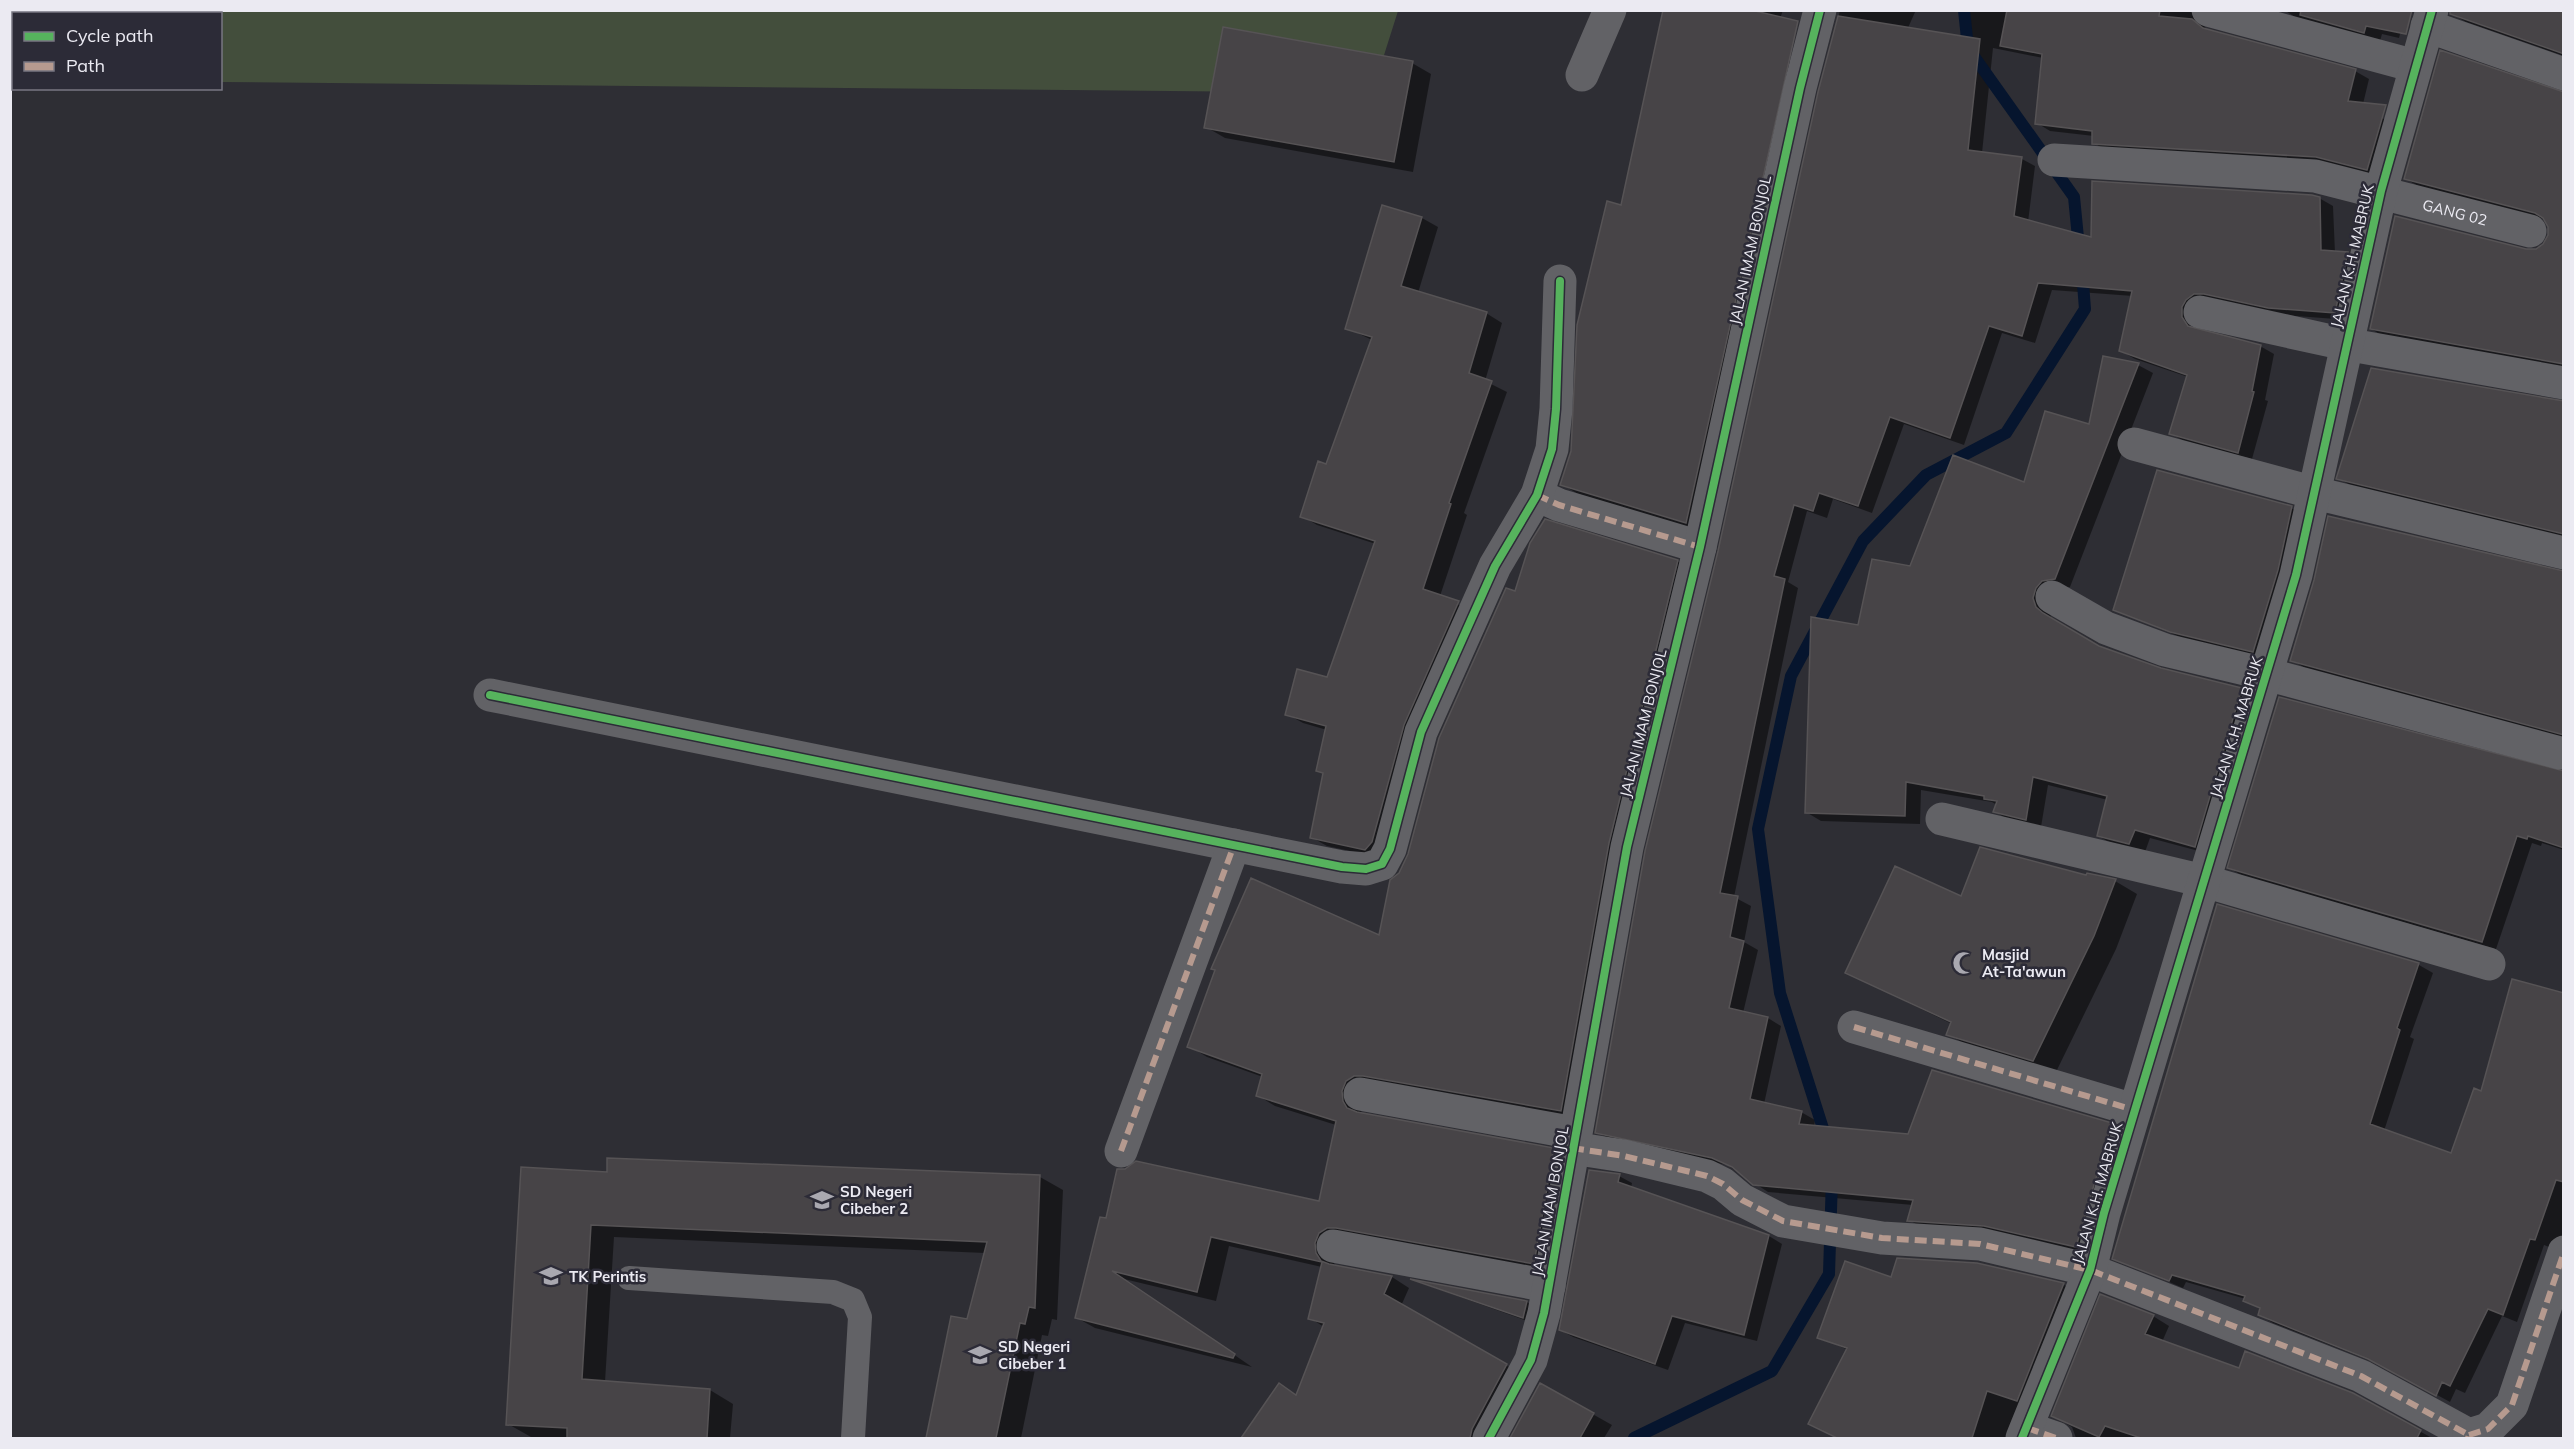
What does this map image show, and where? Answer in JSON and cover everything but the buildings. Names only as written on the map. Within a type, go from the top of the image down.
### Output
[{"type":"street","points":[[1582,75],[1610,10]]},
{"type":"street","name":"JALAN IMAM BONJOL","points":[[1489,1438],[1531,1360],[1549,1286],[1627,847],[1700,547],[1800,88],[1820,10]]},
{"type":"street","points":[[2208,10],[2415,66]]},
{"type":"street","points":[[2429,18],[2564,74]]},
{"type":"street","name":"JALAN K.H. MABRUK","points":[[2035,1435],[2090,1270],[2134,1110],[2296,575],[2345,344],[2381,191],[2429,18]]},
{"type":"street","name":"GANG 02","points":[[2055,160],[2315,176],[2381,191],[2530,231]]},
{"type":"street","points":[[490,694],[1342,867],[1366,869],[1382,864],[1390,849],[1421,732],[1440,685],[1495,566],[1537,495],[1552,449],[1556,409],[1560,281]]},
{"type":"street","points":[[2200,312],[2345,344],[2564,382]]},
{"type":"street","points":[[2134,444],[2315,494],[2564,554]]},
{"type":"street","points":[[1537,495],[1558,505],[1700,547]]},
{"type":"street","points":[[2052,597],[2106,628],[2165,650],[2266,674],[2560,753]]},
{"type":"street","points":[[1942,819],[2204,881],[2489,964]]},
{"type":"street","points":[[1121,1151],[1234,845]]},
{"type":"street","points":[[1854,1027],[2134,1110]]},
{"type":"street","points":[[1360,1094],[1574,1140],[1624,1156],[1707,1176],[1723,1184],[1742,1200],[1783,1221],[1882,1238],[1980,1244],[2090,1270],[2361,1376],[2468,1436],[2488,1429],[2512,1405],[2564,1252]]},
{"type":"street","points":[[1333,1246],[1549,1286]]},
{"type":"lane","points":[[629,1278],[833,1292],[853,1300],[860,1317],[853,1438]]},
{"type":"green space","points":[[11,11],[1398,11],[1372,93],[222,82],[222,12],[12,12],[11,80]]},
{"type":"waterway","points":[[1964,10],[1968,48],[2074,197],[2079,248]]},
{"type":"waterway","points":[[1827,1141],[1780,993],[1758,829],[1791,676],[1863,541],[1926,475],[2006,433],[2085,309],[2082,271]]},
{"type":"waterway","points":[[1634,1438],[1772,1371],[1829,1274],[1832,1178]]},
{"type":"marked path","points":[[1537,495],[1559,505],[1700,547]]},
{"type":"marked path","points":[[1121,1151],[1234,845]]},
{"type":"marked path","points":[[1854,1027],[2134,1110]]},
{"type":"marked path","points":[[1572,1148],[1624,1156],[1707,1176],[1723,1184],[1742,1200],[1783,1221],[1882,1238],[1980,1244],[2090,1270],[2361,1376],[2469,1435],[2468,1438]]},
{"type":"marked path","points":[[2469,1435],[2488,1429],[2512,1405],[2564,1252]]},
{"type":"marked path","points":[[2027,1428],[2056,1438]]},
{"type":"cycle path","points":[[1489,1438],[1531,1360],[1544,1313],[1627,847],[1700,547],[1800,88],[1820,10]]},
{"type":"cycle path","points":[[2022,1438],[2090,1270],[2104,1213],[2296,575],[2381,191],[2432,10]]},
{"type":"cycle path","points":[[490,695],[1342,867],[1366,869],[1382,864],[1390,849],[1421,732],[1495,566],[1537,495],[1552,449],[1556,409],[1560,281]]},
{"type":"place","name":"Masjid At-Ta'awun","points":[[1964,963]]},
{"type":"place","name":"SD Negeri Cibeber 2","points":[[822,1200]]},
{"type":"place","name":"TK Perintis","points":[[551,1276]]},
{"type":"place","name":"SD Negeri Cibeber 1","points":[[980,1355]]}]
